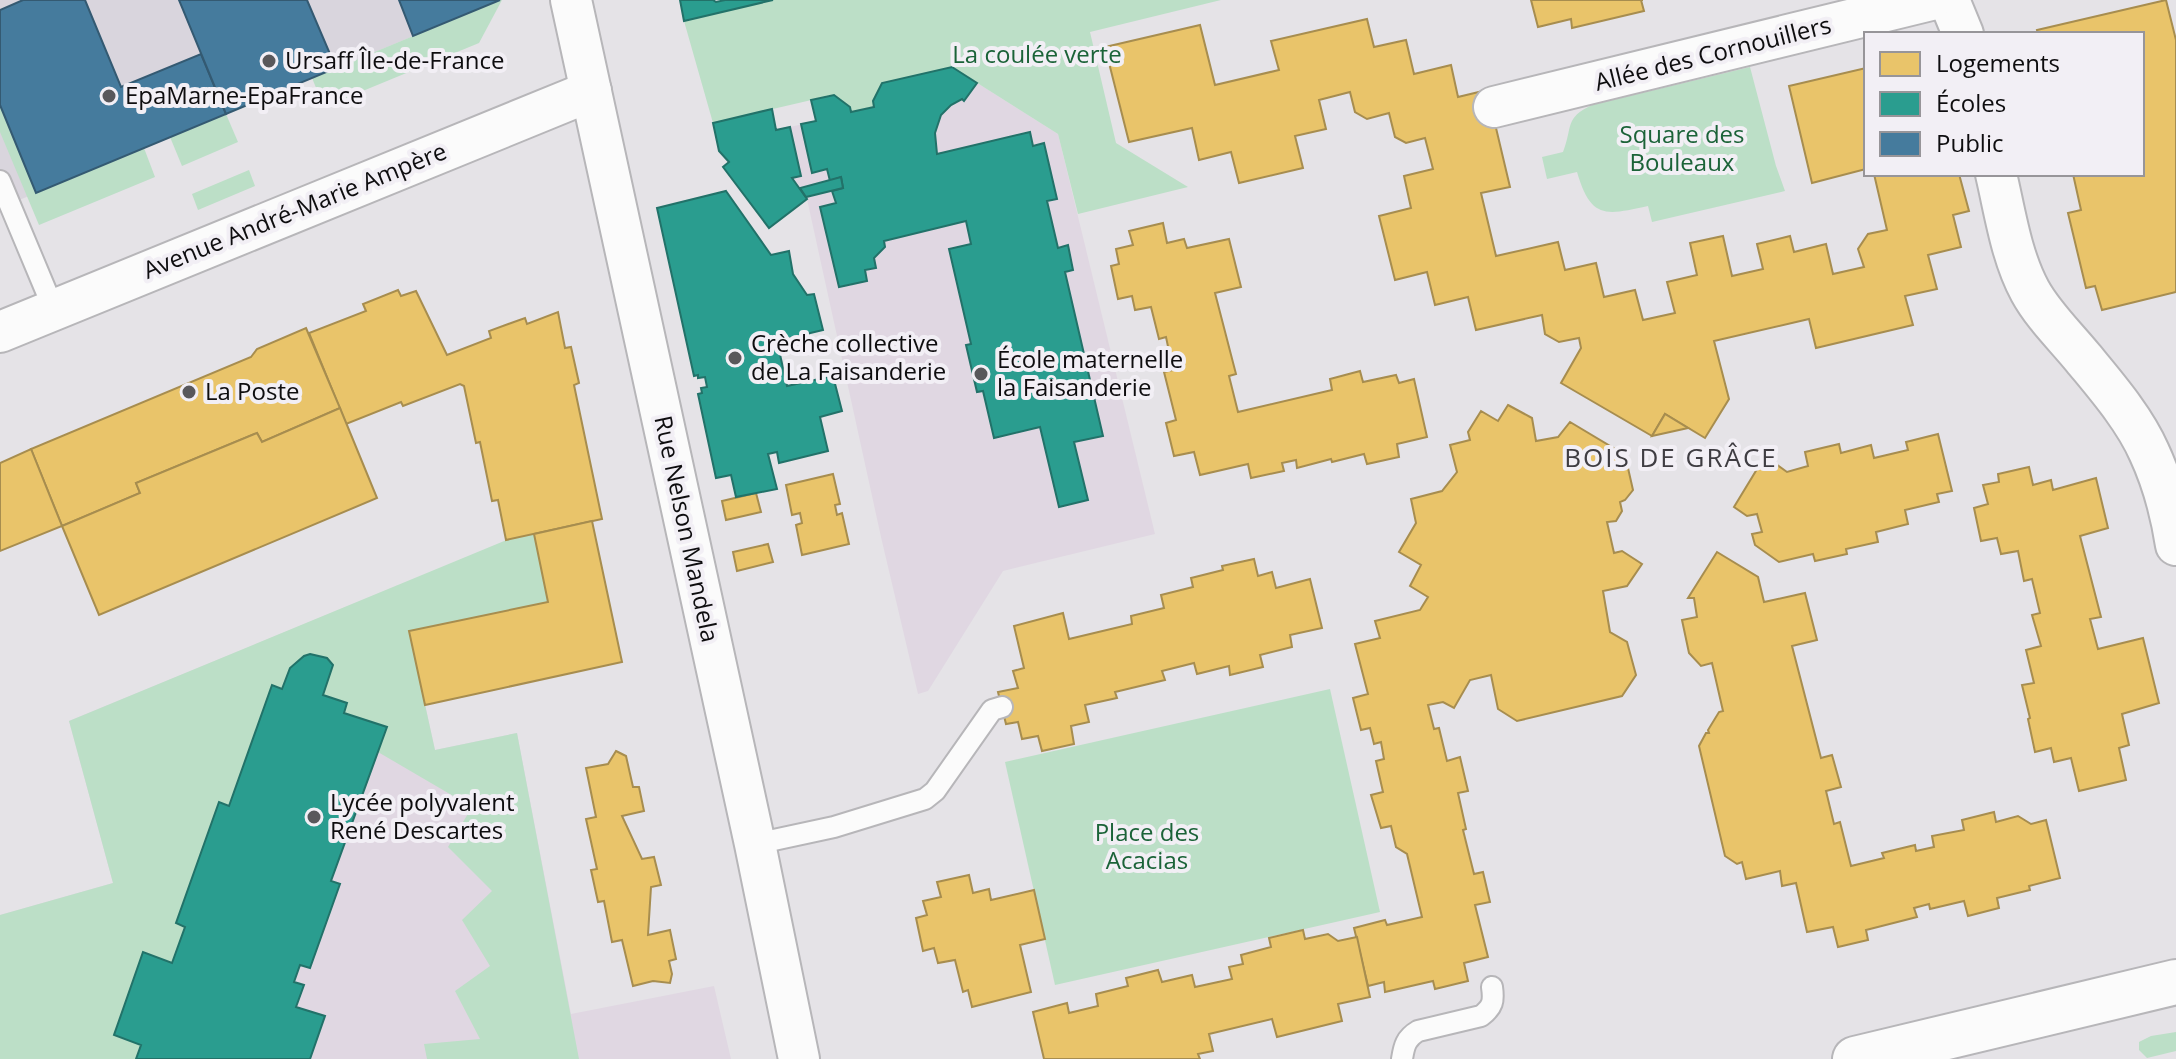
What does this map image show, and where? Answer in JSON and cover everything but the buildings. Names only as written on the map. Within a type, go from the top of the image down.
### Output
[{"type":"street","name":"Rue Nelson Mandela","points":[[571,0],[799,1059]]},
{"type":"street","name":"Allée des Cornouillers","points":[[1494,107],[1931,0]]},
{"type":"street","points":[[1949,0],[1962,32]]},
{"type":"street","name":"Avenue André-Marie Ampère","points":[[0,332],[591,91]]},
{"type":"street","points":[[1996,176],[2013,247],[2029,290],[2134,425],[2149,450],[2172,519],[2176,545]]},
{"type":"street","points":[[1855,1059],[2176,982]]},
{"type":"lane","points":[[0,181],[54,310]]},
{"type":"lane","points":[[755,844],[834,827],[925,799],[935,791],[992,710],[1002,707]]},
{"type":"lane","points":[[1402,1059],[1409,1036],[1418,1031],[1481,1016],[1490,1010],[1494,1001],[1492,987]]},
{"type":"shaded area","points":[[0,0],[500,0],[0,208]]},
{"type":"shaded area","name":"École maternelle la Faisanderie","points":[[952,67],[1058,134],[1155,534],[1003,571],[928,691],[918,694],[807,199],[792,178],[801,176],[790,127],[816,121],[811,100],[834,95],[850,107],[874,106],[873,101],[882,83]]},
{"type":"shaded area","name":"Lycée polyvalent René Descartes","points":[[399,585],[435,750],[517,733],[571,1014],[714,986],[731,1059],[0,1059],[0,915],[113,883],[69,721]]},
{"type":"green space","points":[[500,0],[479,43],[324,107],[312,78]]},
{"type":"green space","name":"La coulée verte","points":[[773,0],[1221,0],[1090,32],[1116,143],[1188,187],[1078,214],[1058,134],[952,67],[882,83],[873,101],[874,107],[851,112],[850,107],[833,95],[713,123],[684,21]]},
{"type":"green space","name":"Square des Bouleaux","points":[[1750,67],[1785,191],[1652,222],[1648,206],[1611,212],[1595,206],[1582,188],[1577,172],[1547,179],[1542,157],[1563,152],[1573,119],[1592,105]]},
{"type":"green space","points":[[0,105],[37,192],[144,148],[155,177],[39,225],[0,132]]},
{"type":"green space","points":[[226,114],[238,142],[182,166],[170,137]]},
{"type":"green space","points":[[249,170],[255,186],[198,210],[192,194]]},
{"type":"green space","points":[[534,534],[548,602],[409,632],[435,750],[517,733],[579,1059],[427,1059],[424,1044],[480,1039],[455,991],[490,966],[462,920],[492,891],[448,847],[472,807],[378,752],[386,727],[344,713],[347,703],[323,695],[333,665],[322,657],[310,655],[294,664],[282,689],[272,686],[229,805],[219,803],[176,923],[185,927],[172,963],[143,953],[114,1035],[141,1045],[136,1059],[0,1059],[0,915],[113,883],[69,721],[509,539]]},
{"type":"green space","name":"Place des Acacias","points":[[1330,689],[1380,912],[1055,985],[1005,762]]},
{"type":"green space","points":[[2176,1032],[2176,1051],[2147,1058],[2139,1050],[2139,1042],[2151,1036]]},
{"type":"place","name":"Ursaff Île-de-France","points":[[269,61]]},
{"type":"place","name":"EpaMarne-EpaFrance","points":[[109,96]]},
{"type":"place","name":"Crèche collective de La Faisanderie","points":[[735,358]]},
{"type":"place","name":"École maternelle la Faisanderie","points":[[981,374]]},
{"type":"place","name":"La Poste","points":[[189,392]]},
{"type":"place","name":"Lycée polyvalent René Descartes","points":[[314,817]]},
{"type":"district","name":"BOIS DE GRÂCE","points":[[1671,458]]}]
